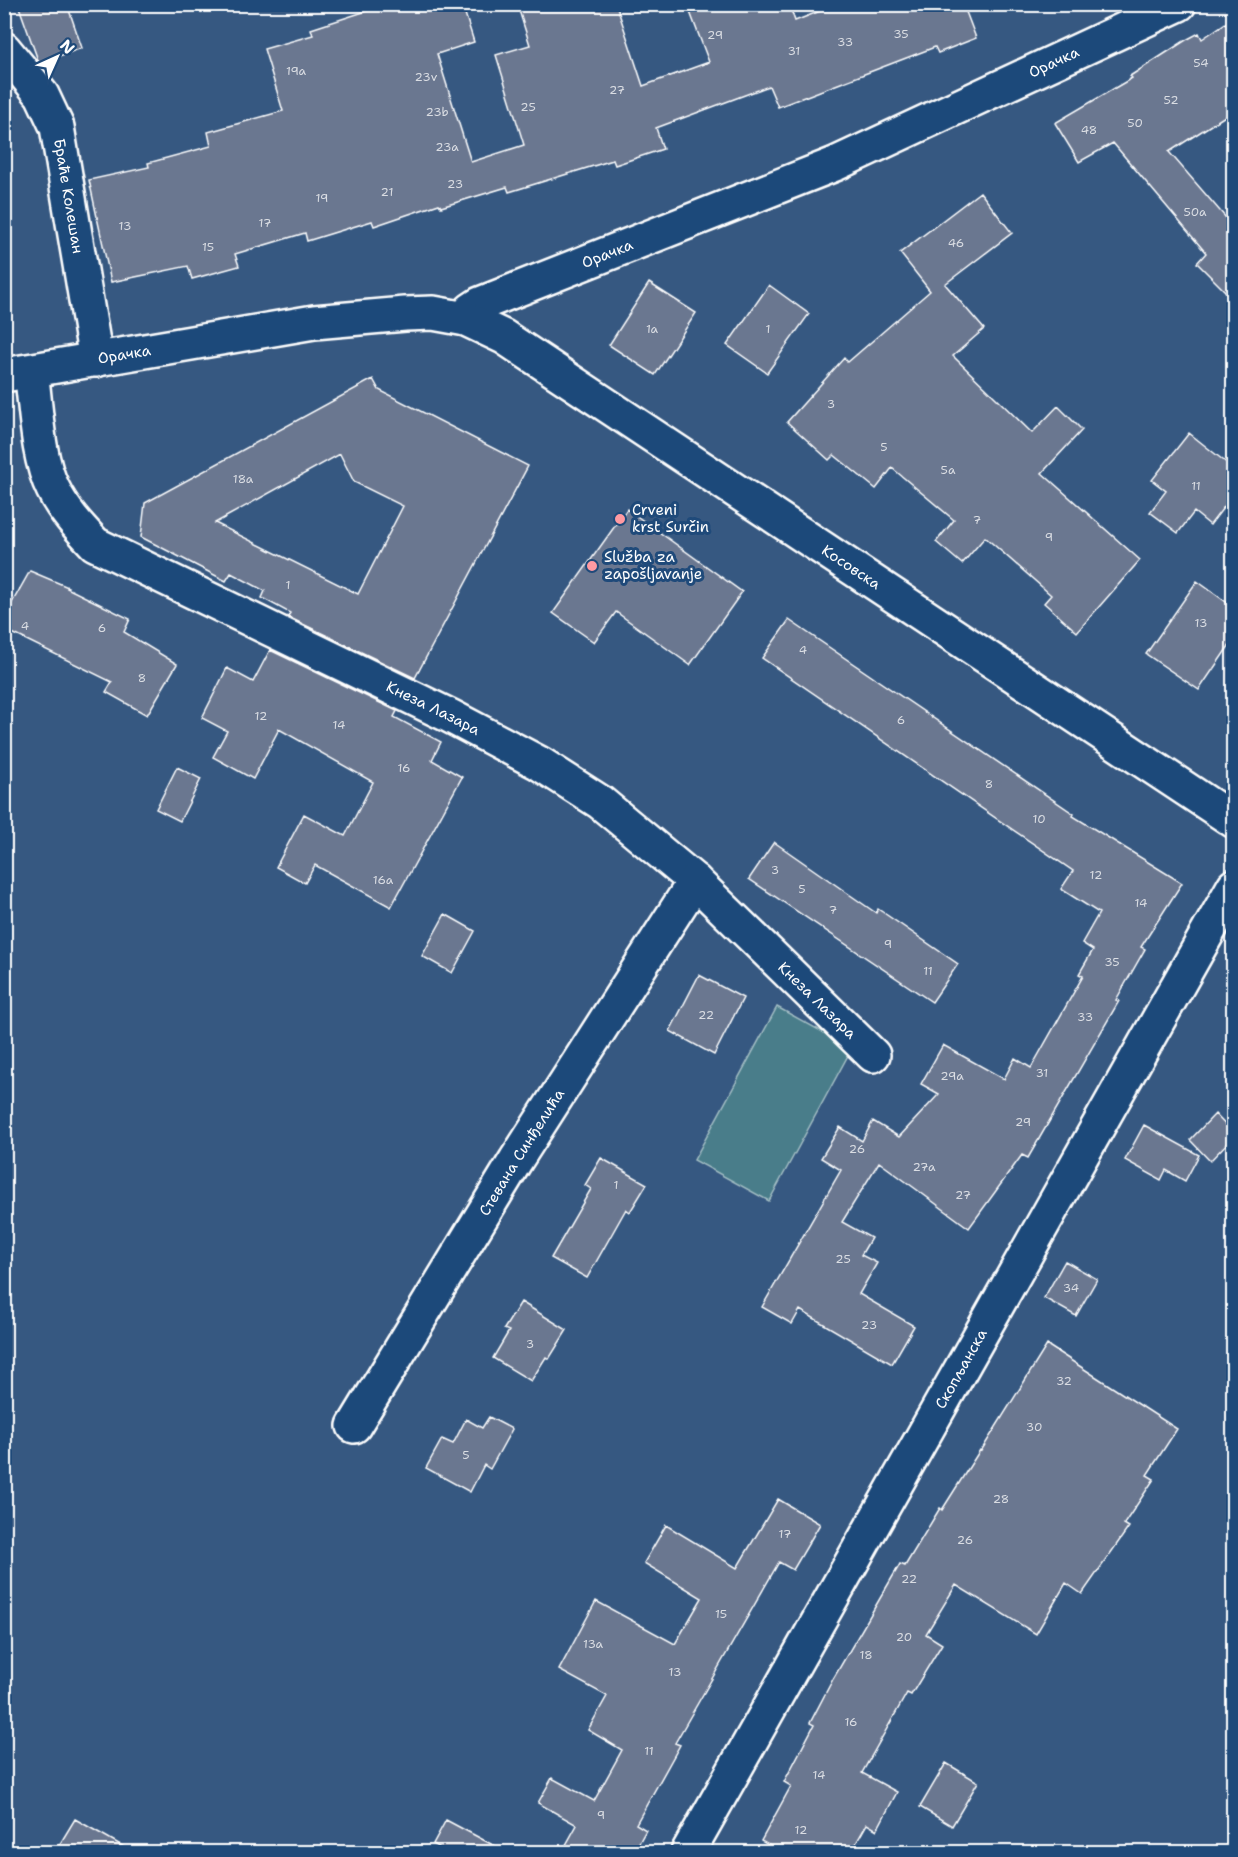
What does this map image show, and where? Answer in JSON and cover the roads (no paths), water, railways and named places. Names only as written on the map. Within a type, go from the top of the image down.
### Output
[{"type":"street","name":"Орачка","points":[[18,373],[314,322],[414,314],[433,314],[465,319],[471,310],[480,304],[835,164],[1127,15],[1179,4]]},
{"type":"street","name":"Браће Колешан","points":[[4,49],[42,95],[57,127],[96,360]]},
{"type":"street","name":"Косовска","points":[[465,319],[504,337],[1233,821]]},
{"type":"street","name":"Кнеза Лазара","points":[[18,373],[52,488],[75,524],[95,544],[321,651],[539,763],[600,802],[695,881],[873,1055]]},
{"type":"street","name":"Стевана Синђелића","points":[[354,1426],[516,1160],[695,881]]},
{"type":"street","name":"Скопљанска","points":[[688,1852],[1233,886]]},
{"type":"place","name":"Crveni krst Surčin","points":[[620,519]]},
{"type":"place","name":"Služba za zapošljavanje","points":[[592,566]]}]
